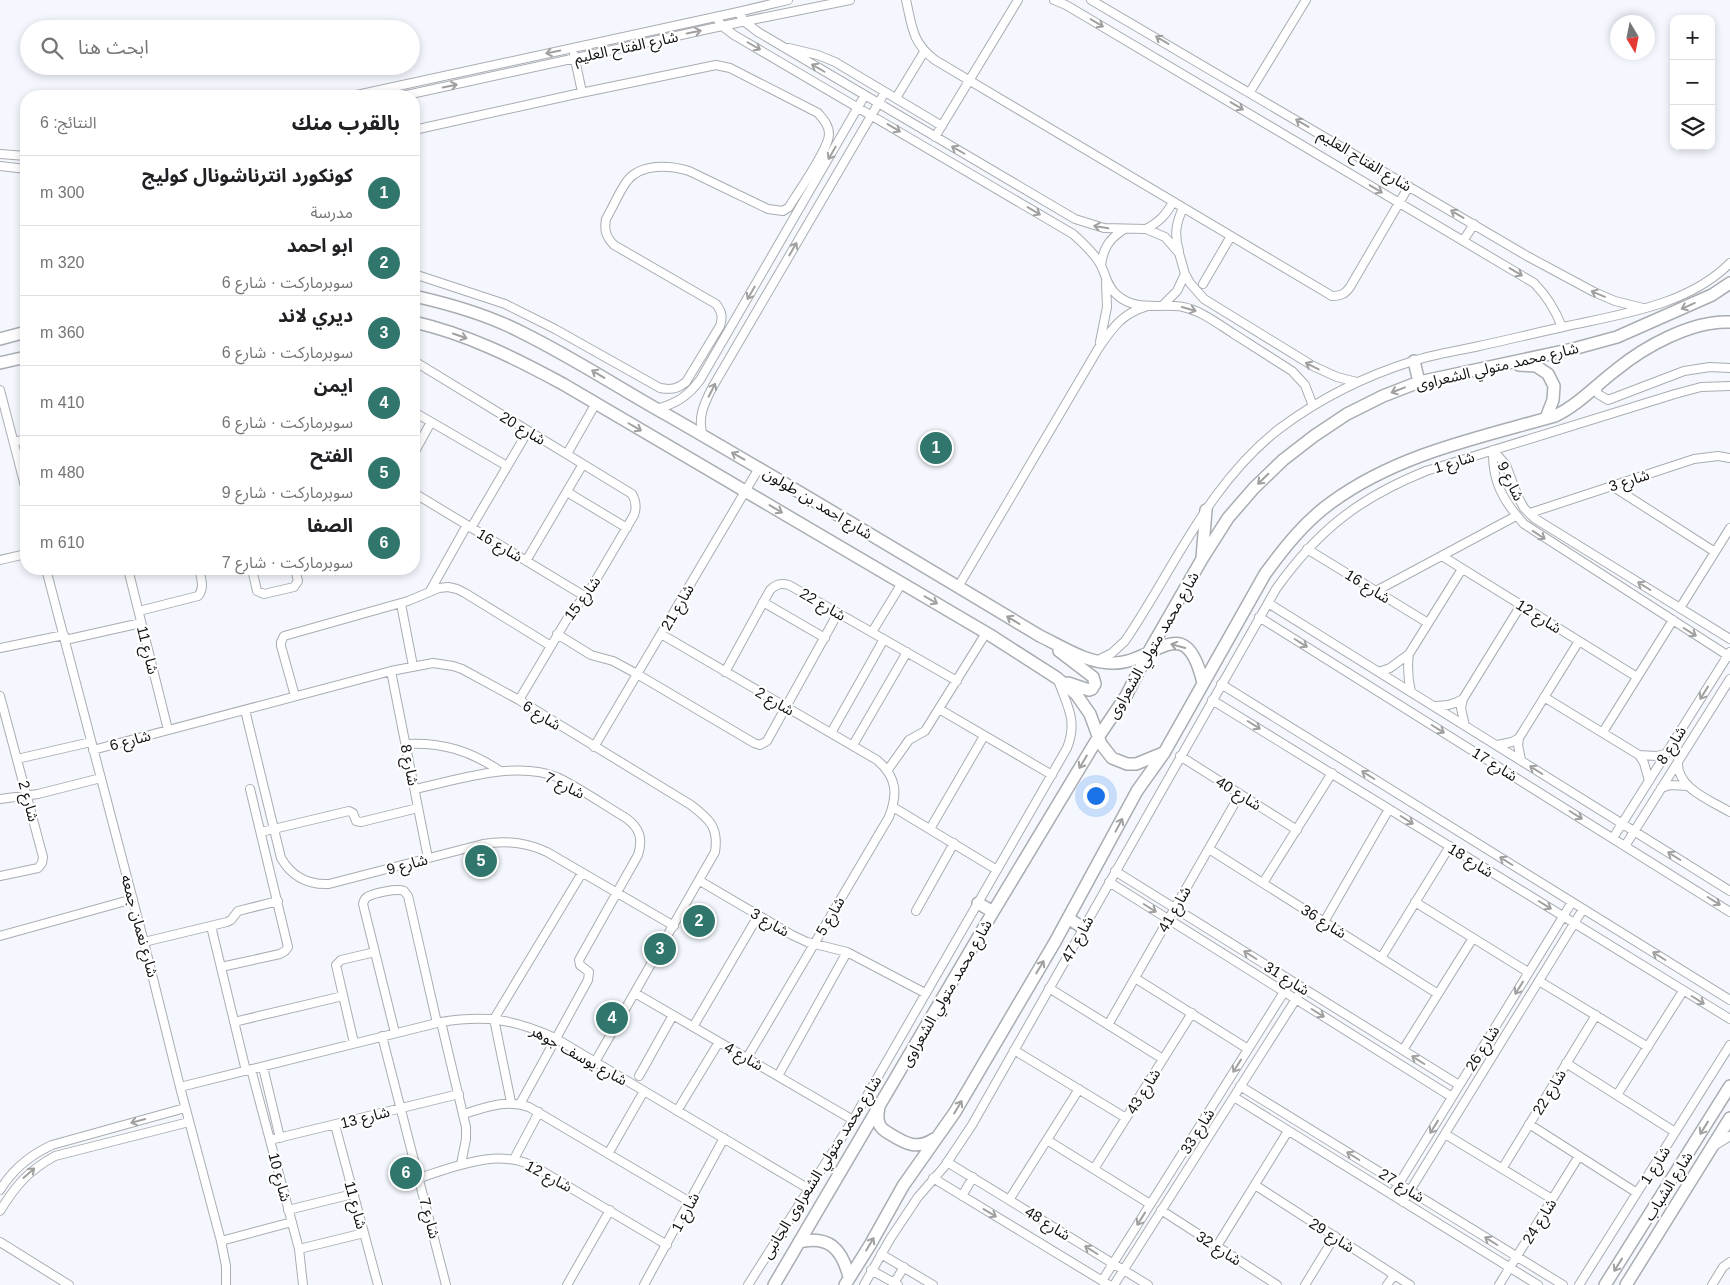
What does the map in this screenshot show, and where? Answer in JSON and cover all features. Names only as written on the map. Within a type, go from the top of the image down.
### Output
[{"type":"street","name":"شارع الفتاح العليم","points":[[380,90],[788,0]]},
{"type":"street","name":"شارع الفتاح العليم","points":[[420,92],[850,0]]},
{"type":"street","points":[[906,0],[914,35],[924,52],[1332,296],[1340,296],[1346,292],[1409,186]]},
{"type":"street","points":[[935,137],[1018,0]]},
{"type":"street","name":"شارع الفتاح العليم","points":[[1054,0],[1075,10],[1534,283],[1546,295],[1556,310],[1562,327]]},
{"type":"street","name":"شارع الفتاح العليم","points":[[1091,0],[1527,256],[1594,292],[1645,308]]},
{"type":"street","points":[[1250,92],[1306,0]]},
{"type":"street","points":[[738,12],[758,32],[784,48],[1075,219],[1094,226],[1146,229],[1165,237],[1179,253]]},
{"type":"street","points":[[716,17],[722,26],[734,35],[1073,234],[1088,248],[1101,266],[1106,282],[1108,294],[1106,319],[1098,349]]},
{"type":"street","points":[[572,48],[582,92]]},
{"type":"street","points":[[784,48],[818,55],[834,62],[942,126]]},
{"type":"street","points":[[896,98],[924,52]]},
{"type":"street","points":[[420,129],[704,66],[723,66],[818,113],[826,122],[829,133],[826,146],[789,207],[783,211],[768,209],[689,170],[677,167],[651,168],[639,172],[628,180],[606,219],[605,226],[608,238],[614,245],[716,304],[721,310],[720,326],[686,382],[678,388],[669,390],[660,388],[555,329],[505,304],[420,276]]},
{"type":"street","points":[[703,436],[700,427],[701,414],[712,388],[885,92]]},
{"type":"street","points":[[655,409],[667,406],[692,392],[865,95]]},
{"type":"street","points":[[0,154],[20,156]]},
{"type":"street","points":[[0,166],[20,168]]},
{"type":"street","points":[[1146,229],[1158,222],[1167,213],[1173,202]]},
{"type":"street","points":[[1183,208],[1176,222],[1175,238],[1185,274],[1196,292],[1212,305],[1312,366],[1357,382]]},
{"type":"street","points":[[1463,241],[1474,224]]},
{"type":"street","points":[[1101,266],[1107,244],[1115,235],[1125,229]]},
{"type":"street","points":[[1203,284],[1231,236]]},
{"type":"street","points":[[1096,661],[1112,653],[1125,641],[1221,487],[1247,457],[1279,430],[1313,406],[1357,382],[1414,361],[1645,308],[1683,295],[1720,273],[1730,263]]},
{"type":"street","points":[[1163,305],[1177,291],[1185,274]]},
{"type":"street","points":[[1106,282],[1116,295],[1131,304],[1147,307]]},
{"type":"street","name":"شارع محمد متولي الشعراوى","points":[[774,1285],[993,912],[1099,736],[1126,696],[1148,653],[1202,559],[1228,518],[1254,488],[1283,460],[1314,436],[1347,414],[1382,396],[1419,382],[1580,348],[1617,337],[1712,295],[1730,283]]},
{"type":"street","name":"شارع احمد بن طولون","points":[[420,298],[478,314],[520,331],[576,361],[1040,636],[1081,656],[1096,661],[1112,663],[1128,662],[1167,643],[1179,644],[1190,650],[1196,660],[1203,683]]},
{"type":"street","points":[[958,587],[1098,349],[1115,324],[1135,310],[1163,305],[1185,308],[1201,314],[1292,371],[1305,384],[1313,406]]},
{"type":"street","points":[[847,1281],[870,1245],[903,1186],[955,1112],[1068,918],[1137,791],[1164,752],[1264,574],[1281,551],[1331,503],[1376,475],[1423,454],[1546,418],[1569,409],[1624,364],[1664,339],[1692,328],[1730,322]]},
{"type":"street","name":"شارع احمد بن طولون","points":[[420,324],[478,342],[521,361],[596,403],[986,633],[1057,678],[1076,694],[1084,703],[1093,719],[1101,744],[1112,758],[1127,764],[1144,762],[1164,752]]},
{"type":"street","points":[[0,339],[20,334]]},
{"type":"street","points":[[0,363],[20,358]]},
{"type":"street","points":[[1414,361],[1419,382]]},
{"type":"street","points":[[1500,364],[1536,366],[1548,374],[1554,386],[1553,400],[1546,418]]},
{"type":"street","name":"شارع 20","points":[[420,365],[632,494]]},
{"type":"street","points":[[1599,384],[1596,387],[1598,394],[1608,400],[1684,371],[1710,367],[1730,368]]},
{"type":"street","name":"شارع 1","points":[[1259,617],[1295,562],[1307,549],[1341,517],[1368,498],[1396,483],[1426,471],[1702,387],[1730,386]]},
{"type":"street","points":[[0,390],[20,466]]},
{"type":"street","points":[[567,454],[596,403]]},
{"type":"street","points":[[420,416],[507,466]]},
{"type":"street","points":[[420,442],[431,422]]},
{"type":"street","points":[[430,592],[528,431]]},
{"type":"street","points":[[14,442],[20,440]]},
{"type":"street","name":"شارع 9","points":[[1493,450],[1506,465],[1518,497],[1524,508],[1530,513],[1546,525],[1730,639]]},
{"type":"street","name":"شارع 9","points":[[1493,450],[1493,469],[1506,503],[1524,524],[1538,535],[1729,655]]},
{"type":"street","name":"شارع 3","points":[[1530,513],[1694,459],[1718,456],[1730,458]]},
{"type":"street","points":[[526,561],[583,464]]},
{"type":"street","name":"شارع 21","points":[[594,747],[759,468]]},
{"type":"street","points":[[1612,486],[1715,552]]},
{"type":"street","points":[[567,492],[627,528]]},
{"type":"street","name":"شارع 15","points":[[518,700],[557,634],[573,609],[586,597],[627,528],[636,511],[636,502],[632,494]]},
{"type":"street","name":"شارع 16","points":[[420,497],[586,597]]},
{"type":"street","points":[[1202,559],[1206,510]]},
{"type":"street","points":[[1376,591],[1516,516]]},
{"type":"street","points":[[1680,608],[1730,528]]},
{"type":"street","name":"شارع 16","points":[[1307,549],[1428,623]]},
{"type":"street","points":[[0,560],[20,555]]},
{"type":"street","name":"شارع 12","points":[[1442,556],[1637,677]]},
{"type":"street","points":[[1379,672],[1400,662],[1408,654],[1462,568]]},
{"type":"street","name":"شارع نعمان جمعه","points":[[48,575],[221,1241],[226,1266],[226,1285]]},
{"type":"street","name":"شارع 11","points":[[130,575],[168,730]]},
{"type":"street","points":[[139,611],[198,596],[203,585],[200,575]]},
{"type":"street","points":[[254,575],[258,591],[264,594],[294,587],[298,581],[297,575]]},
{"type":"street","points":[[872,632],[902,583]]},
{"type":"street","name":"شارع 22","points":[[726,672],[774,586],[784,584],[789,585],[957,680]]},
{"type":"street","points":[[295,696],[281,646],[284,636],[401,604],[439,588],[457,589],[551,646]]},
{"type":"street","points":[[764,602],[825,638]]},
{"type":"street","name":"شارع 17","points":[[1268,603],[1729,890]]},
{"type":"street","points":[[401,604],[413,666]]},
{"type":"street","points":[[1465,726],[1461,708],[1463,699],[1520,605]]},
{"type":"street","points":[[557,634],[591,654],[609,660],[637,674],[756,744],[762,744],[767,741],[838,613]]},
{"type":"street","name":"شارع 17","points":[[1259,617],[1730,912]]},
{"type":"street","name":"شارع 47","points":[[864,1285],[871,1270],[918,1197],[947,1162],[972,1125],[1259,617]]},
{"type":"street","points":[[1603,732],[1672,620]]},
{"type":"street","points":[[0,648],[141,623]]},
{"type":"street","points":[[887,771],[909,740],[926,731],[986,633]]},
{"type":"street","name":"شارع 2","points":[[661,634],[853,745],[877,760],[887,771]]},
{"type":"street","points":[[1040,636],[1093,678],[1095,684],[1089,690],[1057,678]]},
{"type":"street","points":[[831,733],[884,639]]},
{"type":"street","points":[[1521,760],[1518,745],[1519,738],[1579,641]]},
{"type":"street","points":[[853,745],[907,652]]},
{"type":"street","points":[[1408,654],[1408,680],[1412,692]]},
{"type":"street","name":"شارع 8","points":[[1613,838],[1729,655]]},
{"type":"street","name":"شارع 6","points":[[17,759],[168,730],[413,666],[433,663],[453,666],[471,674],[518,700],[691,805],[711,823],[716,837],[715,852],[700,881],[595,1062]]},
{"type":"street","name":"شارع 8","points":[[391,671],[428,858]]},
{"type":"street","name":"شارع محمد متولي الشعراوى الجانبى","points":[[748,1285],[853,1120],[1066,748],[1072,728],[1069,707],[1057,678]]},
{"type":"street","name":"شارع 8","points":[[1625,846],[1730,679]]},
{"type":"street","name":"شارع 18","points":[[1221,684],[1730,1000]]},
{"type":"street","name":"شارع 2","points":[[0,696],[43,856],[42,863],[38,868],[0,876]]},
{"type":"street","points":[[1544,697],[1639,755],[1644,763],[1649,781]]},
{"type":"street","points":[[1434,706],[1444,706],[1463,699]]},
{"type":"street","name":"شارع 18","points":[[1212,700],[1730,1019]]},
{"type":"street","points":[[939,709],[1052,775]]},
{"type":"street","name":"شارع 9","points":[[244,710],[281,858],[301,879],[315,884],[329,884],[488,843],[516,842],[547,852],[674,926]]},
{"type":"street","points":[[930,829],[984,736]]},
{"type":"street","points":[[1496,745],[1504,745],[1519,738]]},
{"type":"street","points":[[406,744],[439,745],[456,748],[487,762],[500,771]]},
{"type":"street","points":[[1639,755],[1657,756],[1665,754]]},
{"type":"street","name":"شارع 40","points":[[1180,756],[1297,830]]},
{"type":"street","points":[[1678,761],[1679,776],[1688,786],[1728,808]]},
{"type":"street","name":"شارع 7","points":[[415,789],[500,771],[531,771],[558,778],[633,823],[638,830],[641,838],[641,847],[638,855],[580,958],[580,965],[587,970],[589,978],[555,1038]]},
{"type":"street","name":"شارع 5","points":[[747,1058],[889,817],[895,798],[894,787],[887,771]]},
{"type":"street","points":[[1263,883],[1332,774]]},
{"type":"street","points":[[0,799],[28,796],[101,778]]},
{"type":"street","points":[[1661,788],[1670,785],[1688,786]]},
{"type":"street","points":[[221,967],[280,954],[285,951],[288,944],[250,789]]},
{"type":"street","name":"شارع 41","points":[[1108,1024],[1240,794]]},
{"type":"street","points":[[893,807],[997,870]]},
{"type":"street","points":[[261,832],[350,811],[354,813],[356,821],[361,822],[418,808]]},
{"type":"street","points":[[1324,922],[1390,809]]},
{"type":"street","points":[[916,911],[954,843]]},
{"type":"street","points":[[1381,958],[1450,846]]},
{"type":"street","name":"شارع 36","points":[[1209,849],[1438,994]]},
{"type":"street","name":"شارع 31","points":[[1115,871],[1459,1085]]},
{"type":"street","points":[[511,1102],[494,1019],[582,873]]},
{"type":"street","name":"شارع 3","points":[[700,881],[792,936],[814,944],[847,952],[925,993]]},
{"type":"street","name":"شارع 31","points":[[1109,882],[1452,1097]]},
{"type":"street","points":[[396,1033],[363,904],[364,900],[369,896],[396,889],[402,890],[408,896],[464,1114],[466,1139],[461,1164]]},
{"type":"street","points":[[0,936],[133,900]]},
{"type":"street","points":[[144,942],[229,921],[240,910],[278,901]]},
{"type":"street","points":[[1415,902],[1528,972]]},
{"type":"street","name":"شارع 26","points":[[1392,1194],[1572,902]]},
{"type":"street","points":[[978,903],[993,912]]},
{"type":"street","name":"شارع 26","points":[[1404,1202],[1583,909]]},
{"type":"street","points":[[694,1027],[758,916]]},
{"type":"street","points":[[1068,918],[1083,928]]},
{"type":"street","name":"شارع 10","points":[[211,926],[234,1022],[270,1140],[299,1249],[303,1285]]},
{"type":"street","points":[[1403,1050],[1474,938]]},
{"type":"street","points":[[354,1043],[336,970],[337,963],[341,960],[375,952]]},
{"type":"street","points":[[778,1076],[847,952]]},
{"type":"street","points":[[1135,978],[1248,1049]]},
{"type":"street","name":"شارع 33","points":[[1105,1283],[1113,1264],[1291,981]]},
{"type":"street","points":[[1539,981],[1648,1047]]},
{"type":"street","points":[[1049,988],[1163,1059]]},
{"type":"street","name":"شارع 33","points":[[1114,1285],[1303,988]]},
{"type":"street","points":[[1617,1095],[1683,991]]},
{"type":"street","name":"شارع 4","points":[[635,993],[853,1120]]},
{"type":"street","points":[[234,1022],[343,996]]},
{"type":"street","name":"شارع 43","points":[[1094,1170],[1192,1014]]},
{"type":"street","points":[[638,1076],[673,1015]]},
{"type":"street","name":"شارع 22","points":[[1502,1169],[1596,1015]]},
{"type":"street","name":"شارع يوسف جوهر","points":[[180,1087],[439,1022],[476,1018],[494,1019],[520,1024],[555,1038],[809,1189]]},
{"type":"street","name":"شارع 7","points":[[382,1036],[446,1285]]},
{"type":"street","points":[[520,1104],[555,1038]]},
{"type":"street","points":[[678,1111],[720,1042]]},
{"type":"street","name":"شارع 1","points":[[1579,1285],[1730,1045]]},
{"type":"street","points":[[1014,1050],[1126,1118]]},
{"type":"street","points":[[1566,1063],[1675,1132]]},
{"type":"street","points":[[263,1067],[280,1138]]},
{"type":"street","name":"شارع 27","points":[[1240,1086],[1563,1285]]},
{"type":"street","name":"شارع الشباب","points":[[1605,1285],[1730,1086]]},
{"type":"street","points":[[1009,1200],[1079,1089]]},
{"type":"street","points":[[608,1154],[644,1091]]},
{"type":"street","name":"شارع 13","points":[[270,1140],[459,1094]]},
{"type":"street","name":"شارع 27","points":[[1234,1097],[1538,1285]]},
{"type":"street","points":[[464,1114],[502,1103],[520,1104],[539,1112],[690,1202]]},
{"type":"street","points":[[880,1105],[878,1114],[881,1128],[900,1141],[917,1145],[925,1144],[937,1137]]},
{"type":"street","points":[[0,1190],[18,1167],[28,1158],[52,1145],[185,1108]]},
{"type":"street","points":[[514,1159],[539,1112]]},
{"type":"street","name":"شارع الشباب","points":[[1626,1285],[1730,1118]]},
{"type":"street","points":[[0,1211],[17,1185],[41,1164],[55,1156],[189,1122]]},
{"type":"street","points":[[1529,1124],[1637,1193]]},
{"type":"street","name":"شارع 11","points":[[335,1125],[378,1285]]},
{"type":"street","points":[[1217,1246],[1288,1131]]},
{"type":"street","points":[[1445,1134],[1552,1199]]},
{"type":"street","points":[[1712,1147],[1730,1136]]},
{"type":"street","name":"شارع 1","points":[[644,1285],[724,1138]]},
{"type":"street","points":[[1047,1140],[1150,1204]]},
{"type":"street","name":"شارع 24","points":[[1499,1285],[1579,1156]]},
{"type":"street","name":"شارع 12","points":[[419,1178],[461,1164],[498,1158],[514,1159],[531,1164],[667,1245]]},
{"type":"street","name":"شارع 48","points":[[947,1162],[1148,1285]]},
{"type":"street","points":[[962,1196],[973,1177]]},
{"type":"street","name":"شارع 48","points":[[933,1178],[1105,1283]]},
{"type":"street","name":"شارع 29","points":[[1255,1184],[1410,1285]]},
{"type":"street","points":[[288,1210],[353,1194]]},
{"type":"street","points":[[567,1285],[610,1210]]},
{"type":"street","name":"شارع 32","points":[[1161,1210],[1277,1285]]},
{"type":"street","points":[[221,1241],[292,1222]]},
{"type":"street","points":[[299,1249],[364,1233]]},
{"type":"street","points":[[1305,1285],[1335,1236]]},
{"type":"street","points":[[799,1242],[810,1239],[822,1240],[833,1246],[841,1254],[847,1281]]},
{"type":"street","points":[[0,1242],[69,1285]]},
{"type":"street","points":[[881,1254],[933,1285]]},
{"type":"street","points":[[1712,1285],[1723,1267],[1730,1262]]},
{"type":"street","points":[[871,1270],[896,1284],[904,1267]]},
{"type":"street","points":[[1388,1285],[1394,1275]]},
{"type":"place","name":"كونكورد انترناشونال كوليج","points":[[936,448]]},
{"type":"place","name":"الفتح","points":[[481,861]]},
{"type":"place","name":"ابو احمد","points":[[699,921]]},
{"type":"place","name":"ديري لاند","points":[[660,949]]},
{"type":"place","name":"ايمن","points":[[612,1018]]},
{"type":"place","name":"الصفا","points":[[406,1173]]}]
